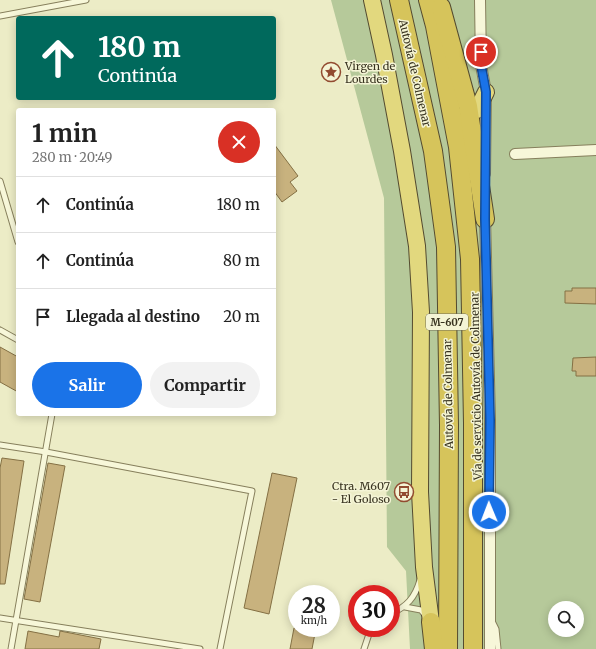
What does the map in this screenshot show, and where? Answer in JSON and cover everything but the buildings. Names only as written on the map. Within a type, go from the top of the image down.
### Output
[{"type":"highway","points":[[372,0],[399,136],[417,246],[421,312],[420,492],[424,567],[434,649]]},
{"type":"highway","name":"Autovía de Colmenar","points":[[399,0],[433,151],[446,247],[449,425],[448,649]]},
{"type":"highway","name":"M-607","points":[[428,0],[435,26],[458,147],[470,259],[473,423],[473,649]]},
{"type":"highway","points":[[439,0],[468,106],[485,219]]},
{"type":"highway","points":[[468,106],[477,110],[486,92]]},
{"type":"street","name":"Vía de servicio Autovía de Colmenar","points":[[480,0],[481,65],[486,92],[485,219],[490,420],[490,649]]},
{"type":"street","points":[[515,154],[596,150]]},
{"type":"lane","points":[[0,16],[86,0]]},
{"type":"lane","points":[[0,181],[16,235]]},
{"type":"lane","points":[[0,330],[16,339]]},
{"type":"lane","points":[[11,649],[52,416]]},
{"type":"lane","points":[[0,445],[46,452],[252,491],[220,649]]},
{"type":"lane","points":[[400,610],[405,607],[417,591],[424,567]]},
{"type":"lane","points":[[405,607],[422,610],[431,622]]},
{"type":"lane","points":[[0,618],[200,649]]},
{"type":"lane","points":[[490,618],[496,629],[498,649]]},
{"type":"lane","points":[[364,649],[368,637]]},
{"type":"green space","points":[[331,0],[596,0],[596,649],[410,649],[406,571],[387,547],[384,198]]},
{"type":"place","name":"Virgen de Lourdes","points":[[331,72]]},
{"type":"place","name":"Ctra. M607 - El Goloso","points":[[404,492]]},
{"type":"route","points":[[481,52],[481,65],[486,92],[485,219],[490,420],[489,512]]}]
